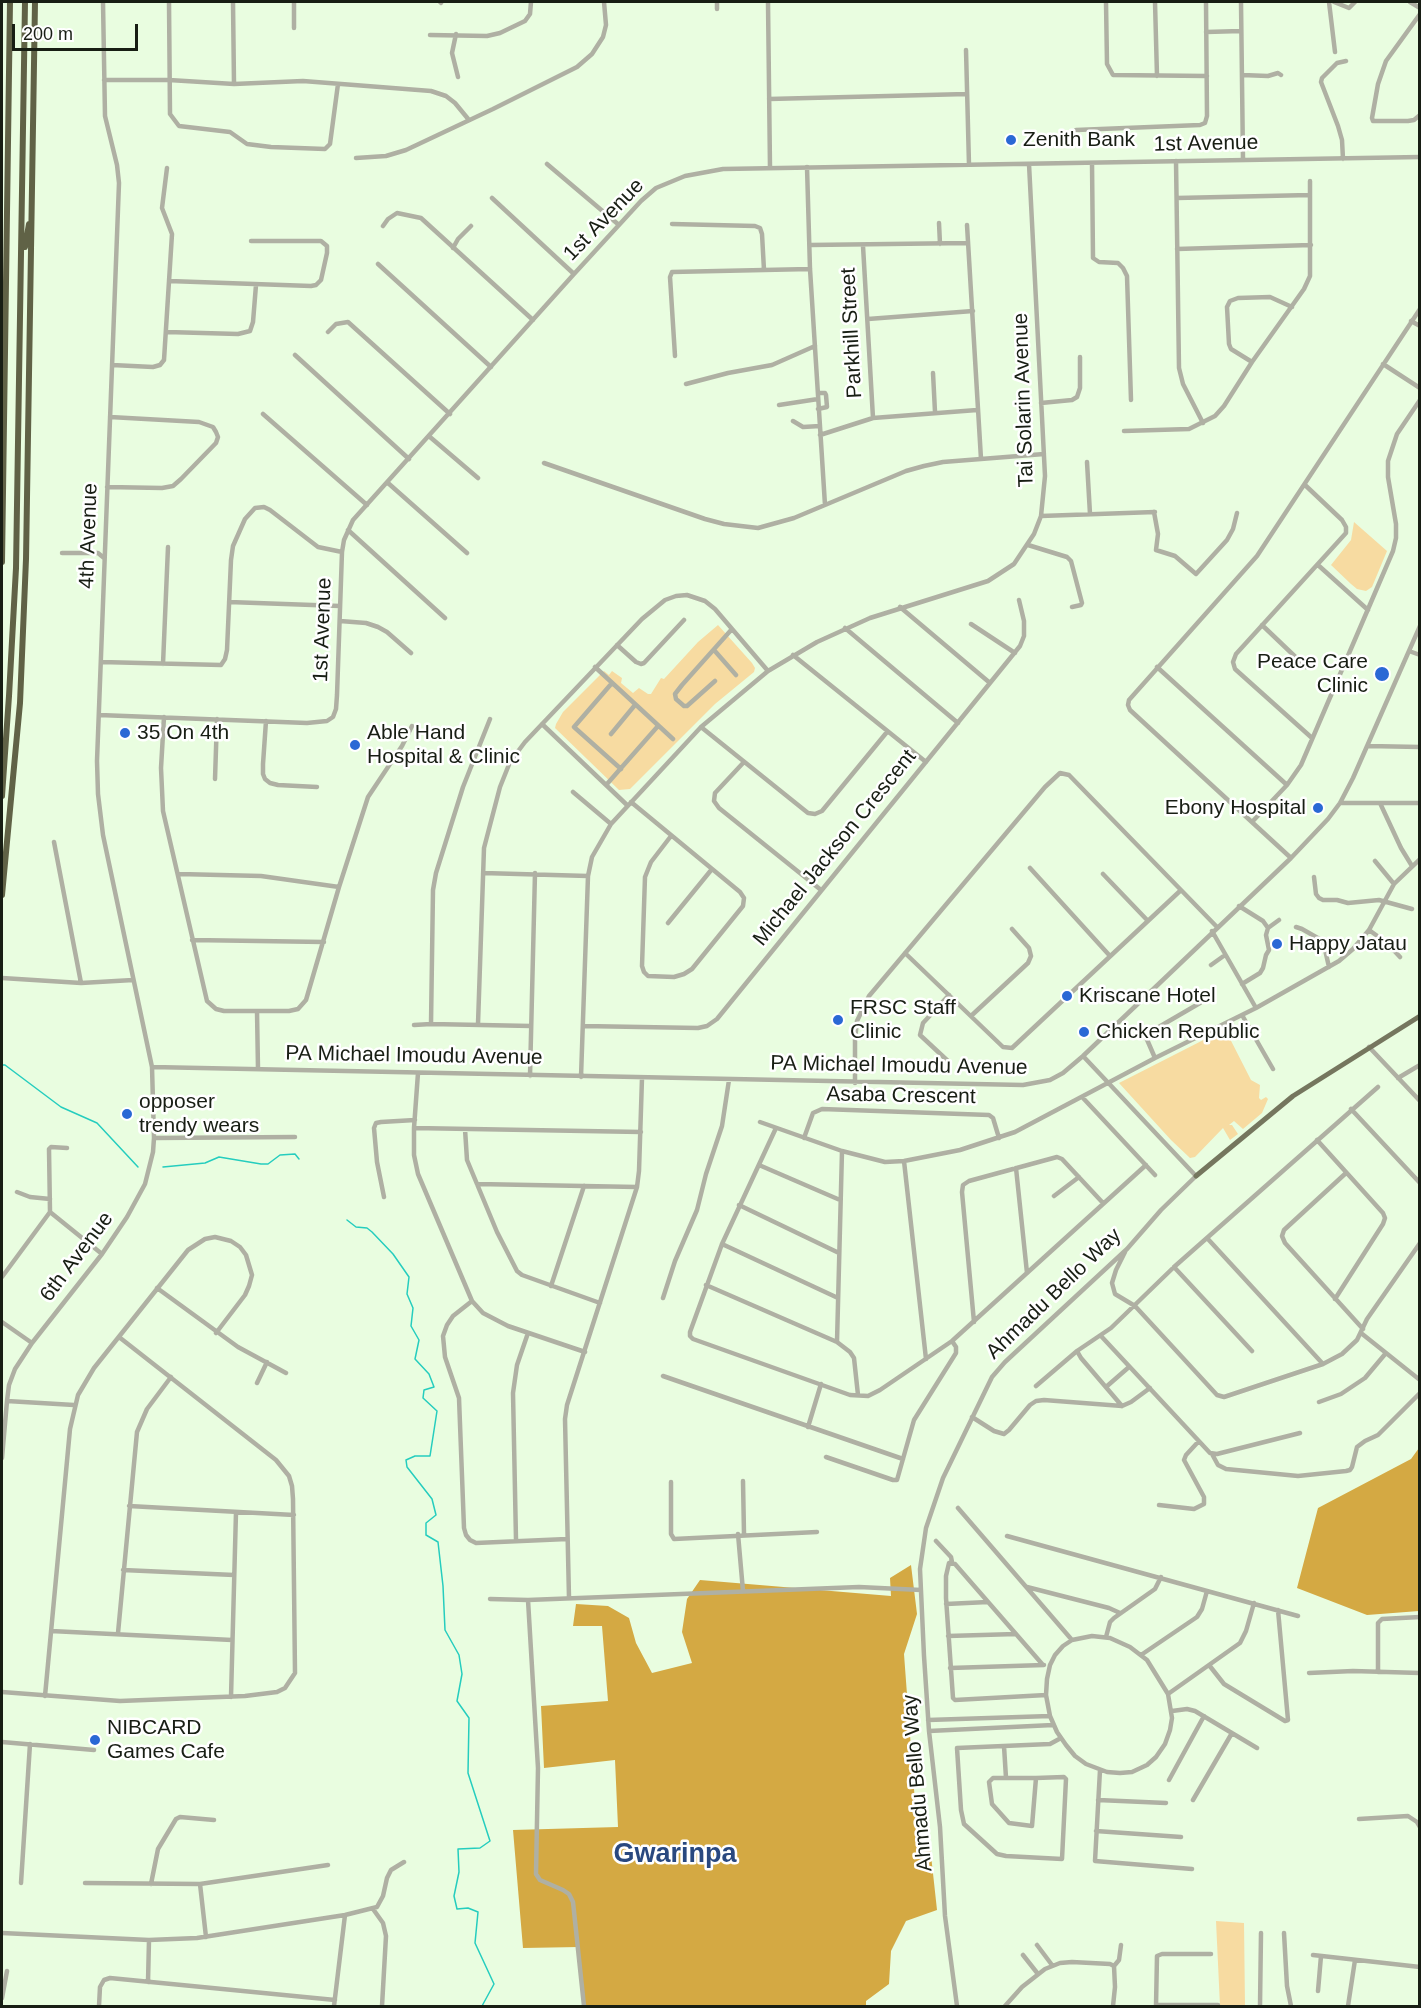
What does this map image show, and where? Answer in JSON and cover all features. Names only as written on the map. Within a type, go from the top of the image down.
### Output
[{"type":"highway","points":[[2,562],[10,2]]},
{"type":"highway","points":[[2,796],[16,568],[25,2]]},
{"type":"highway","points":[[2,895],[16,753],[26,559],[35,2]]},
{"type":"highway","points":[[21,268],[32,203]]},
{"type":"highway","points":[[2,244],[6,270]]},
{"type":"main road","name":"Ahmadu Bello Way","points":[[1196,1176],[1272,1112],[1419,1016]]},
{"type":"street","name":"4th Avenue","points":[[103,2],[105,116],[119,183],[97,761],[100,813],[152,1067]]},
{"type":"street","points":[[169,2],[170,114],[178,126],[230,132],[247,144],[325,148],[330,144],[338,84]]},
{"type":"street","points":[[233,2],[234,84]]},
{"type":"street","points":[[294,2],[294,28]]},
{"type":"street","points":[[430,35],[487,36],[525,21],[530,14],[531,2]]},
{"type":"street","points":[[356,158],[386,156],[406,150],[585,62],[603,37],[606,25],[604,2]]},
{"type":"street","points":[[717,2],[717,9]]},
{"type":"street","points":[[768,2],[770,168]]},
{"type":"street","points":[[1106,2],[1107,64],[1113,75],[1207,76]]},
{"type":"street","points":[[1155,2],[1157,76]]},
{"type":"street","points":[[1076,129],[1205,123],[1207,116],[1206,2]]},
{"type":"street","points":[[1241,2],[1243,160]]},
{"type":"street","points":[[1329,2],[1335,52]]},
{"type":"street","points":[[1334,2],[1349,8],[1355,2]]},
{"type":"street","points":[[1410,2],[1419,8]]},
{"type":"street","points":[[1419,14],[1386,61],[1378,84],[1372,118],[1377,122],[1408,121],[1419,115]]},
{"type":"street","points":[[1206,32],[1241,31]]},
{"type":"street","points":[[456,34],[452,52],[458,77]]},
{"type":"street","points":[[966,51],[969,165]]},
{"type":"street","points":[[1343,159],[1342,140],[1321,82],[1322,78],[1337,63],[1346,61]]},
{"type":"street","points":[[1242,75],[1281,75]]},
{"type":"street","points":[[104,80],[169,80],[234,84],[303,81],[440,93],[455,103],[469,120]]},
{"type":"street","points":[[769,99],[967,94]]},
{"type":"street","name":"1st Avenue","points":[[99,715],[319,722],[333,717],[336,709],[342,552],[344,540],[353,520],[574,274],[656,188],[685,176],[716,169],[1419,157]]},
{"type":"street","points":[[1176,161],[1180,376],[1203,423]]},
{"type":"street","points":[[1092,163],[1093,258],[1099,262],[1118,263],[1127,276],[1131,400]]},
{"type":"street","points":[[547,164],[619,225]]},
{"type":"street","name":"Tai Solarin Avenue","points":[[581,1077],[588,876],[592,857],[611,824],[701,727],[768,671],[845,628],[900,607],[968,589],[988,581],[1014,564],[1028,545],[1041,516],[1045,476],[1029,164]]},
{"type":"street","points":[[807,167],[810,269],[825,505]]},
{"type":"street","points":[[112,365],[153,367],[160,365],[164,360],[172,234],[162,208],[168,168]]},
{"type":"street","points":[[1124,431],[1188,429],[1215,416],[1224,406],[1304,289],[1310,276],[1310,181]]},
{"type":"street","points":[[1176,198],[1310,195]]},
{"type":"street","points":[[492,198],[574,274]]},
{"type":"street","points":[[383,226],[397,213],[421,218],[533,320]]},
{"type":"street","points":[[939,223],[940,244]]},
{"type":"street","points":[[672,224],[760,228],[764,270]]},
{"type":"street","points":[[967,225],[981,459]]},
{"type":"street","points":[[453,248],[458,239],[471,226]]},
{"type":"street","points":[[169,281],[316,285],[321,280],[327,246],[321,241],[251,241]]},
{"type":"street","points":[[810,245],[968,243]]},
{"type":"street","points":[[1177,249],[1311,245]]},
{"type":"street","name":"Parkhill Street","points":[[863,246],[873,418]]},
{"type":"street","points":[[378,264],[491,367]]},
{"type":"street","points":[[675,356],[670,277],[672,272],[810,269]]},
{"type":"street","points":[[167,332],[238,334],[250,331],[254,322],[256,285]]},
{"type":"street","points":[[1252,362],[1231,350],[1227,308],[1230,301],[1238,298],[1270,297],[1292,307]]},
{"type":"street","points":[[1291,858],[1130,710],[1129,700],[1257,556],[1419,309]]},
{"type":"street","points":[[868,319],[973,311]]},
{"type":"street","points":[[1412,321],[1419,326]]},
{"type":"street","points":[[327,332],[336,324],[348,322],[450,414]]},
{"type":"street","points":[[686,384],[772,365],[815,346]]},
{"type":"street","points":[[295,355],[409,459]]},
{"type":"street","points":[[1041,403],[1072,400],[1077,396],[1080,388],[1080,357]]},
{"type":"street","points":[[1383,364],[1419,388]]},
{"type":"street","points":[[933,373],[934,412]]},
{"type":"street","points":[[818,393],[825,393],[827,407],[819,409]]},
{"type":"street","points":[[779,405],[818,399]]},
{"type":"street","points":[[1252,822],[1287,785],[1301,765],[1393,551],[1396,538],[1395,511],[1388,477],[1392,446],[1419,400]]},
{"type":"street","points":[[820,435],[873,418],[977,410]]},
{"type":"street","points":[[263,414],[367,505]]},
{"type":"street","points":[[107,486],[162,488],[173,486],[216,443],[218,437],[213,427],[199,422],[110,417]]},
{"type":"street","points":[[793,421],[804,426],[820,426]]},
{"type":"street","points":[[429,437],[478,478]]},
{"type":"street","points":[[544,463],[705,519],[758,528],[772,526],[906,471],[943,462],[1044,454]]},
{"type":"street","points":[[1087,462],[1090,514]]},
{"type":"street","points":[[388,483],[467,553]]},
{"type":"street","points":[[1305,485],[1342,520],[1346,533],[1236,654],[1233,662],[1235,669],[1312,738]]},
{"type":"street","points":[[101,662],[221,665],[227,650],[233,546],[245,519],[255,508],[264,507],[270,510],[318,546],[342,552]]},
{"type":"street","points":[[1041,516],[1156,512],[1158,534],[1156,550],[1174,556],[1196,574],[1227,540],[1233,529],[1237,513]]},
{"type":"street","points":[[348,530],[445,618]]},
{"type":"street","points":[[1028,545],[1067,557],[1071,561],[1082,603],[1072,607]]},
{"type":"street","points":[[164,664],[168,547]]},
{"type":"street","points":[[62,553],[98,553],[104,558]]},
{"type":"street","points":[[1318,565],[1368,610]]},
{"type":"street","points":[[478,1024],[484,848],[510,762],[542,724],[653,608],[676,596],[687,595],[705,601],[768,671]]},
{"type":"street","points":[[971,624],[1015,653],[1024,636],[1024,621],[1019,600]]},
{"type":"street","points":[[229,602],[340,606]]},
{"type":"street","points":[[900,607],[990,683]]},
{"type":"street","points":[[617,645],[641,664],[684,620]]},
{"type":"street","points":[[340,621],[366,623],[378,627],[411,653]]},
{"type":"street","points":[[1262,625],[1306,667]]},
{"type":"street","name":"PA Michael Imoudu Avenue","points":[[152,1067],[855,1083],[1038,1084],[1063,1073],[1083,1056],[1318,831],[1340,803],[1368,746],[1419,626]]},
{"type":"street","points":[[845,628],[958,723]]},
{"type":"street","points":[[715,681],[687,706],[676,699],[675,694],[732,629]]},
{"type":"street","points":[[714,650],[736,675]]},
{"type":"street","points":[[1409,651],[1419,655]]},
{"type":"street","name":"Michael Jackson Crescent","points":[[583,1026],[698,1028],[707,1026],[717,1019],[1015,653]]},
{"type":"street","points":[[793,655],[926,762]]},
{"type":"street","points":[[1157,667],[1287,785]]},
{"type":"street","points":[[596,668],[673,739]]},
{"type":"street","points":[[612,683],[574,727],[621,769]]},
{"type":"street","points":[[611,734],[635,705]]},
{"type":"street","points":[[164,717],[161,768],[164,811],[207,1001],[211,1006],[224,1011],[290,1011],[303,1006],[368,797],[402,746],[412,726]]},
{"type":"street","points":[[215,779],[217,719]]},
{"type":"street","points":[[431,1024],[433,890],[436,873],[462,787],[489,719]]},
{"type":"street","points":[[266,721],[263,764],[265,779],[278,785],[317,787]]},
{"type":"street","points":[[542,724],[629,803],[671,836],[741,892],[744,898],[743,906],[692,969],[674,977],[648,975],[642,966],[645,877],[651,862],[671,836]]},
{"type":"street","points":[[607,784],[658,726]]},
{"type":"street","points":[[701,727],[808,813],[815,814],[822,811],[887,732]]},
{"type":"street","points":[[1368,746],[1419,747]]},
{"type":"street","points":[[744,762],[716,793],[714,801],[821,890]]},
{"type":"street","points":[[855,1083],[857,1021],[869,996],[1045,787],[1060,773],[1069,775],[1214,929],[1256,1008]]},
{"type":"street","points":[[573,792],[611,824]]},
{"type":"street","points":[[1340,803],[1419,803]]},
{"type":"street","points":[[1380,803],[1412,866]]},
{"type":"street","points":[[54,842],[81,983]]},
{"type":"street","points":[[760,1122],[842,1151],[885,1162],[904,1161],[960,1150],[999,1138],[1083,1098],[1107,1083],[1256,1008],[1329,967],[1353,949],[1369,930],[1394,885],[1419,859]]},
{"type":"street","points":[[1375,861],[1394,885]]},
{"type":"street","points":[[1030,868],[1110,956]]},
{"type":"street","points":[[668,923],[712,869]]},
{"type":"street","points":[[483,873],[588,876]]},
{"type":"street","points":[[530,1076],[535,873]]},
{"type":"street","points":[[178,874],[261,876],[339,887]]},
{"type":"street","points":[[1103,874],[1148,921]]},
{"type":"street","points":[[1314,877],[1317,894],[1323,900],[1348,903],[1385,901],[1412,909]]},
{"type":"street","points":[[905,953],[1003,1047],[1012,1048],[1180,891]]},
{"type":"street","points":[[1239,906],[1263,921],[1268,928]]},
{"type":"street","points":[[1242,984],[1260,973],[1263,968],[1269,950],[1266,935],[1268,928],[1279,920]]},
{"type":"street","points":[[1296,927],[1302,928],[1323,941],[1329,967]]},
{"type":"street","points":[[971,1016],[1028,963],[1029,948],[1012,929]]},
{"type":"street","points":[[1369,930],[1387,943],[1400,957]]},
{"type":"street","points":[[192,940],[324,942]]},
{"type":"street","points":[[1212,965],[1226,955]]},
{"type":"street","points":[[2,978],[81,983],[133,980]]},
{"type":"street","points":[[949,995],[923,1023],[920,1035],[949,1062]]},
{"type":"street","points":[[1155,1058],[1145,1035],[1200,1003]]},
{"type":"street","points":[[257,1011],[258,1069]]},
{"type":"street","points":[[1242,1015],[1273,1069]]},
{"type":"street","points":[[414,1025],[531,1026]]},
{"type":"street","points":[[1369,1047],[1419,1101]]},
{"type":"street","points":[[1083,1056],[1196,1176]]},
{"type":"street","points":[[1398,1078],[1419,1065]]},
{"type":"street","name":"6th Avenue","points":[[2,1458],[9,1385],[15,1369],[32,1343],[102,1254],[142,1191],[149,1171],[154,1138],[152,1067]]},
{"type":"street","points":[[418,1073],[414,1128],[414,1155],[418,1174],[472,1300],[483,1313],[493,1319],[528,1334],[585,1352]]},
{"type":"street","points":[[569,1598],[565,1419],[567,1405],[637,1187],[642,1078]]},
{"type":"street","points":[[663,1298],[675,1261],[697,1210],[722,1126],[729,1080]]},
{"type":"street","points":[[1036,1386],[1077,1351],[1101,1336],[1174,1267],[1378,1087]]},
{"type":"street","points":[[1083,1098],[1155,1175]]},
{"type":"street","name":"Asaba Crescent","points":[[804,1138],[813,1113],[822,1109],[989,1116],[993,1118],[999,1138]]},
{"type":"street","points":[[1351,1109],[1419,1183]]},
{"type":"street","points":[[384,1197],[377,1162],[374,1128],[376,1123],[415,1120]]},
{"type":"street","points":[[414,1128],[641,1132]]},
{"type":"street","points":[[776,1128],[722,1244],[690,1336],[850,1395],[868,1396],[952,1341],[1146,1165]]},
{"type":"street","points":[[465,1129],[467,1160],[513,1266],[522,1275],[600,1303]]},
{"type":"street","points":[[154,1138],[295,1137]]},
{"type":"street","points":[[1317,1140],[1385,1218],[1335,1299]]},
{"type":"street","points":[[2,1277],[50,1212],[49,1149],[51,1147],[68,1148]]},
{"type":"street","points":[[837,1342],[842,1151]]},
{"type":"street","points":[[974,1322],[963,1185],[969,1181],[1057,1157],[1103,1203]]},
{"type":"street","points":[[904,1161],[926,1359]]},
{"type":"street","points":[[759,1165],[840,1200]]},
{"type":"street","points":[[1016,1168],[1027,1273]]},
{"type":"street","points":[[1346,1173],[1284,1230],[1282,1236],[1285,1243],[1362,1331],[1419,1380]]},
{"type":"street","name":"Ahmadu Bello Way","points":[[957,2007],[945,1916],[940,1827],[928,1720],[920,1569],[926,1528],[943,1478],[992,1377],[1005,1362],[1127,1249],[1161,1210],[1196,1176]]},
{"type":"street","points":[[1054,1196],[1079,1178]]},
{"type":"street","points":[[477,1184],[637,1187]]},
{"type":"street","points":[[551,1286],[584,1186]]},
{"type":"street","points":[[17,1192],[30,1197],[50,1199]]},
{"type":"street","points":[[739,1204],[839,1253]]},
{"type":"street","points":[[50,1212],[102,1254]]},
{"type":"street","points":[[87,1243],[101,1221]]},
{"type":"street","points":[[45,1696],[70,1429],[74,1405],[83,1383],[188,1250],[205,1239],[223,1238],[240,1247],[246,1255],[252,1275],[245,1295],[216,1333]]},
{"type":"street","points":[[1208,1238],[1323,1364]]},
{"type":"street","points":[[1127,1249],[1116,1270],[1113,1289],[1115,1294],[1135,1306],[1220,1396],[1231,1396],[1333,1360],[1352,1347],[1367,1319],[1419,1243]]},
{"type":"street","points":[[722,1244],[838,1298]]},
{"type":"street","points":[[1174,1267],[1252,1351]]},
{"type":"street","points":[[706,1285],[837,1342],[854,1358],[858,1395]]},
{"type":"street","points":[[157,1288],[216,1333],[286,1373]]},
{"type":"street","points":[[472,1300],[453,1316],[443,1336],[445,1357],[459,1398],[464,1528],[470,1540],[476,1543],[567,1539]]},
{"type":"street","points":[[2,1323],[32,1343]]},
{"type":"street","points":[[516,1540],[513,1386],[517,1365],[528,1334]]},
{"type":"street","points":[[1101,1336],[1207,1452],[1217,1454],[1300,1433]]},
{"type":"street","points":[[2,1692],[120,1701],[231,1697],[278,1692],[285,1688],[295,1673],[294,1515],[292,1486],[283,1467],[119,1337]]},
{"type":"street","points":[[826,1457],[897,1480],[900,1477],[914,1420],[956,1353],[956,1347],[952,1341]]},
{"type":"street","points":[[1077,1351],[1122,1406]]},
{"type":"street","points":[[1320,1402],[1341,1394],[1365,1378],[1386,1353]]},
{"type":"street","points":[[257,1383],[267,1362]]},
{"type":"street","points":[[1106,1387],[1129,1366]]},
{"type":"street","points":[[663,1376],[903,1459]]},
{"type":"street","points":[[118,1633],[137,1432],[147,1409],[171,1377]]},
{"type":"street","points":[[808,1426],[821,1384]]},
{"type":"street","points":[[972,1417],[994,1431],[1004,1434],[1036,1401],[1122,1406],[1150,1388]]},
{"type":"street","points":[[1212,1454],[1218,1465],[1226,1469],[1298,1476],[1346,1471],[1352,1467],[1357,1447],[1378,1435],[1419,1393]]},
{"type":"street","points":[[7,1401],[74,1405]]},
{"type":"street","points":[[1159,1505],[1194,1509],[1204,1504],[1204,1497],[1184,1460],[1198,1442]]},
{"type":"street","points":[[743,1481],[744,1534]]},
{"type":"street","points":[[671,1482],[671,1534],[674,1539],[738,1534],[817,1532]]},
{"type":"street","points":[[129,1506],[294,1515]]},
{"type":"street","points":[[957,1508],[1072,1640]]},
{"type":"street","points":[[231,1697],[236,1512]]},
{"type":"street","points":[[738,1534],[743,1591]]},
{"type":"street","points":[[1007,1536],[1298,1616]]},
{"type":"street","points":[[936,1541],[1043,1665]]},
{"type":"street","points":[[952,1562],[947,1566],[946,1604],[952,1695],[955,1700],[1046,1695]]},
{"type":"street","points":[[123,1570],[234,1575]]},
{"type":"street","points":[[1106,1637],[1110,1622],[1155,1589],[1161,1577]]},
{"type":"street","points":[[490,1599],[528,1600],[859,1587],[921,1590]]},
{"type":"street","points":[[1026,1587],[1109,1608],[1120,1613]]},
{"type":"street","points":[[1141,1655],[1197,1617],[1202,1609],[1207,1590]]},
{"type":"street","points":[[528,1600],[538,1768],[536,1874],[540,1880],[569,1894],[573,1902],[584,2007]]},
{"type":"street","points":[[946,1604],[989,1602]]},
{"type":"street","points":[[1168,1694],[1238,1646],[1243,1640],[1254,1603]]},
{"type":"street","points":[[1209,1665],[1224,1684],[1288,1720],[1278,1610]]},
{"type":"street","points":[[1378,1672],[1378,1623],[1382,1619],[1419,1617]]},
{"type":"street","points":[[51,1631],[232,1640]]},
{"type":"street","points":[[948,1636],[1016,1634]]},
{"type":"street","points":[[1092,1636],[1106,1637],[1119,1641],[1141,1655],[1154,1669],[1168,1694],[1172,1711],[1170,1730],[1165,1744],[1147,1765],[1132,1772],[1100,1770],[1086,1764],[1075,1756],[1061,1738],[1050,1716],[1046,1695],[1050,1665],[1059,1651],[1072,1640],[1092,1636]]},
{"type":"street","points":[[950,1668],[1050,1665]]},
{"type":"street","points":[[1309,1673],[1419,1673]]},
{"type":"street","points":[[1172,1711],[1191,1710],[1257,1748]]},
{"type":"street","points":[[928,1720],[1050,1716]]},
{"type":"street","points":[[1169,1780],[1204,1716]]},
{"type":"street","points":[[947,1719],[947,1730]]},
{"type":"street","points":[[929,1731],[1053,1725]]},
{"type":"street","points":[[1193,1800],[1232,1733]]},
{"type":"street","points":[[1036,1778],[1032,1826],[1009,1823],[992,1804],[990,1779],[1036,1778],[1066,1779],[1062,1859],[997,1854],[964,1824],[956,1750],[960,1747],[1050,1744],[1061,1738]]},
{"type":"street","points":[[2,1742],[94,1750]]},
{"type":"street","points":[[21,1883],[30,1744]]},
{"type":"street","points":[[1005,1746],[1006,1778]]},
{"type":"street","points":[[1100,1770],[1095,1861],[1192,1869]]},
{"type":"street","points":[[1098,1800],[1166,1803]]},
{"type":"street","points":[[1359,1819],[1408,1816],[1417,1822],[1419,1827]]},
{"type":"street","points":[[151,1884],[158,1849],[176,1819],[180,1817],[214,1820]]},
{"type":"street","points":[[1096,1831],[1181,1837]]},
{"type":"street","points":[[2,1933],[149,1940],[206,1937],[345,1915],[373,1909],[380,1904],[391,1870],[404,1862]]},
{"type":"street","points":[[85,1883],[200,1884],[328,1864]]},
{"type":"street","points":[[200,1884],[206,1937]]},
{"type":"street","points":[[373,1909],[383,1923],[386,1935],[382,2007]]},
{"type":"street","points":[[334,2007],[345,1915]]},
{"type":"street","points":[[1260,2007],[1261,1933]]},
{"type":"street","points":[[1284,1933],[1287,1986],[1291,2007]]},
{"type":"street","points":[[148,1982],[149,1940]]},
{"type":"street","points":[[1037,1945],[1052,1965]]},
{"type":"street","points":[[1113,2007],[1114,1966],[1121,1955],[1121,1945]]},
{"type":"street","points":[[1211,1954],[1162,1954],[1157,1956],[1156,2006],[1218,2005]]},
{"type":"street","points":[[1313,1954],[1419,1967]]},
{"type":"street","points":[[1023,1955],[1038,1974]]},
{"type":"street","points":[[1318,1991],[1321,1956]]},
{"type":"street","points":[[1348,2007],[1355,1960]]},
{"type":"street","points":[[1005,2007],[1022,1987],[1052,1965],[1072,1962],[1114,1966]]},
{"type":"street","points":[[2,1998],[8,1971]]},
{"type":"street","points":[[99,2007],[100,1986],[104,1980],[110,1978],[335,2000]]},
{"type":"shaded area","points":[[1354,522],[1387,551],[1372,587],[1366,591],[1357,589],[1331,565],[1351,540]]},
{"type":"shaded area","points":[[718,625],[752,663],[755,668],[754,672],[715,704],[630,789],[619,790],[555,728],[563,712],[604,671],[609,675],[612,671],[622,678],[621,683],[633,693],[639,688],[651,694],[661,678],[664,679],[698,642]]},
{"type":"shaded area","points":[[1225,1029],[1251,1080],[1260,1085],[1259,1098],[1268,1099],[1262,1113],[1243,1129],[1234,1121],[1229,1125],[1232,1125],[1238,1134],[1230,1140],[1223,1128],[1195,1157],[1190,1158],[1119,1083]]},
{"type":"shaded area","points":[[1419,1448],[1419,1611],[1367,1615],[1297,1588],[1318,1508],[1411,1459]]},
{"type":"shaded area","points":[[911,1565],[917,1614],[904,1654],[916,1816],[930,1846],[937,1910],[906,1921],[891,1951],[889,1984],[866,2001],[866,2006],[584,2006],[579,1947],[523,1948],[513,1830],[618,1827],[615,1760],[544,1768],[541,1706],[608,1701],[602,1626],[573,1626],[576,1604],[608,1606],[629,1618],[636,1643],[652,1673],[692,1663],[682,1632],[687,1599],[700,1580],[891,1596],[890,1578]]},
{"type":"shaded area","points":[[1216,1921],[1244,1923],[1245,2006],[1220,2006]]},
{"type":"waterway","points":[[2,1065],[61,1107],[97,1123],[138,1167]]},
{"type":"waterway","points":[[163,1167],[205,1163],[219,1157],[261,1164],[268,1164],[280,1155],[295,1154],[299,1159]]},
{"type":"waterway","points":[[347,1220],[356,1227],[367,1228],[372,1232],[393,1254],[409,1277],[407,1294],[413,1308],[411,1326],[419,1340],[415,1359],[429,1374],[434,1387],[424,1390],[423,1398],[437,1411],[430,1456],[415,1456],[406,1460],[407,1467],[432,1499],[436,1515],[426,1523],[426,1535],[438,1542],[445,1630],[459,1655],[462,1674],[457,1701],[469,1718],[468,1773],[490,1841],[480,1848],[458,1849],[459,1872],[454,1896],[457,1909],[468,1908],[478,1912],[475,1943],[494,1984],[482,2006]]},
{"type":"place","name":"Zenith Bank","points":[[1011,140]]},
{"type":"place","name":"Peace Care Clinic","points":[[1382,674]]},
{"type":"place","name":"35 On 4th","points":[[125,733]]},
{"type":"place","name":"Able Hand Hospital & Clinic","points":[[355,745]]},
{"type":"place","name":"Ebony Hospital","points":[[1318,808]]},
{"type":"place","name":"Happy Jatau","points":[[1277,944]]},
{"type":"place","name":"Kriscane Hotel","points":[[1067,996]]},
{"type":"place","name":"FRSC Staff Clinic","points":[[838,1020]]},
{"type":"place","name":"Chicken Republic","points":[[1084,1032]]},
{"type":"place","name":"opposer trendy wears","points":[[127,1114]]},
{"type":"place","name":"NIBCARD Games Cafe","points":[[95,1740]]},
{"type":"district","name":"Gwarinpa","points":[[675,1855]]}]
